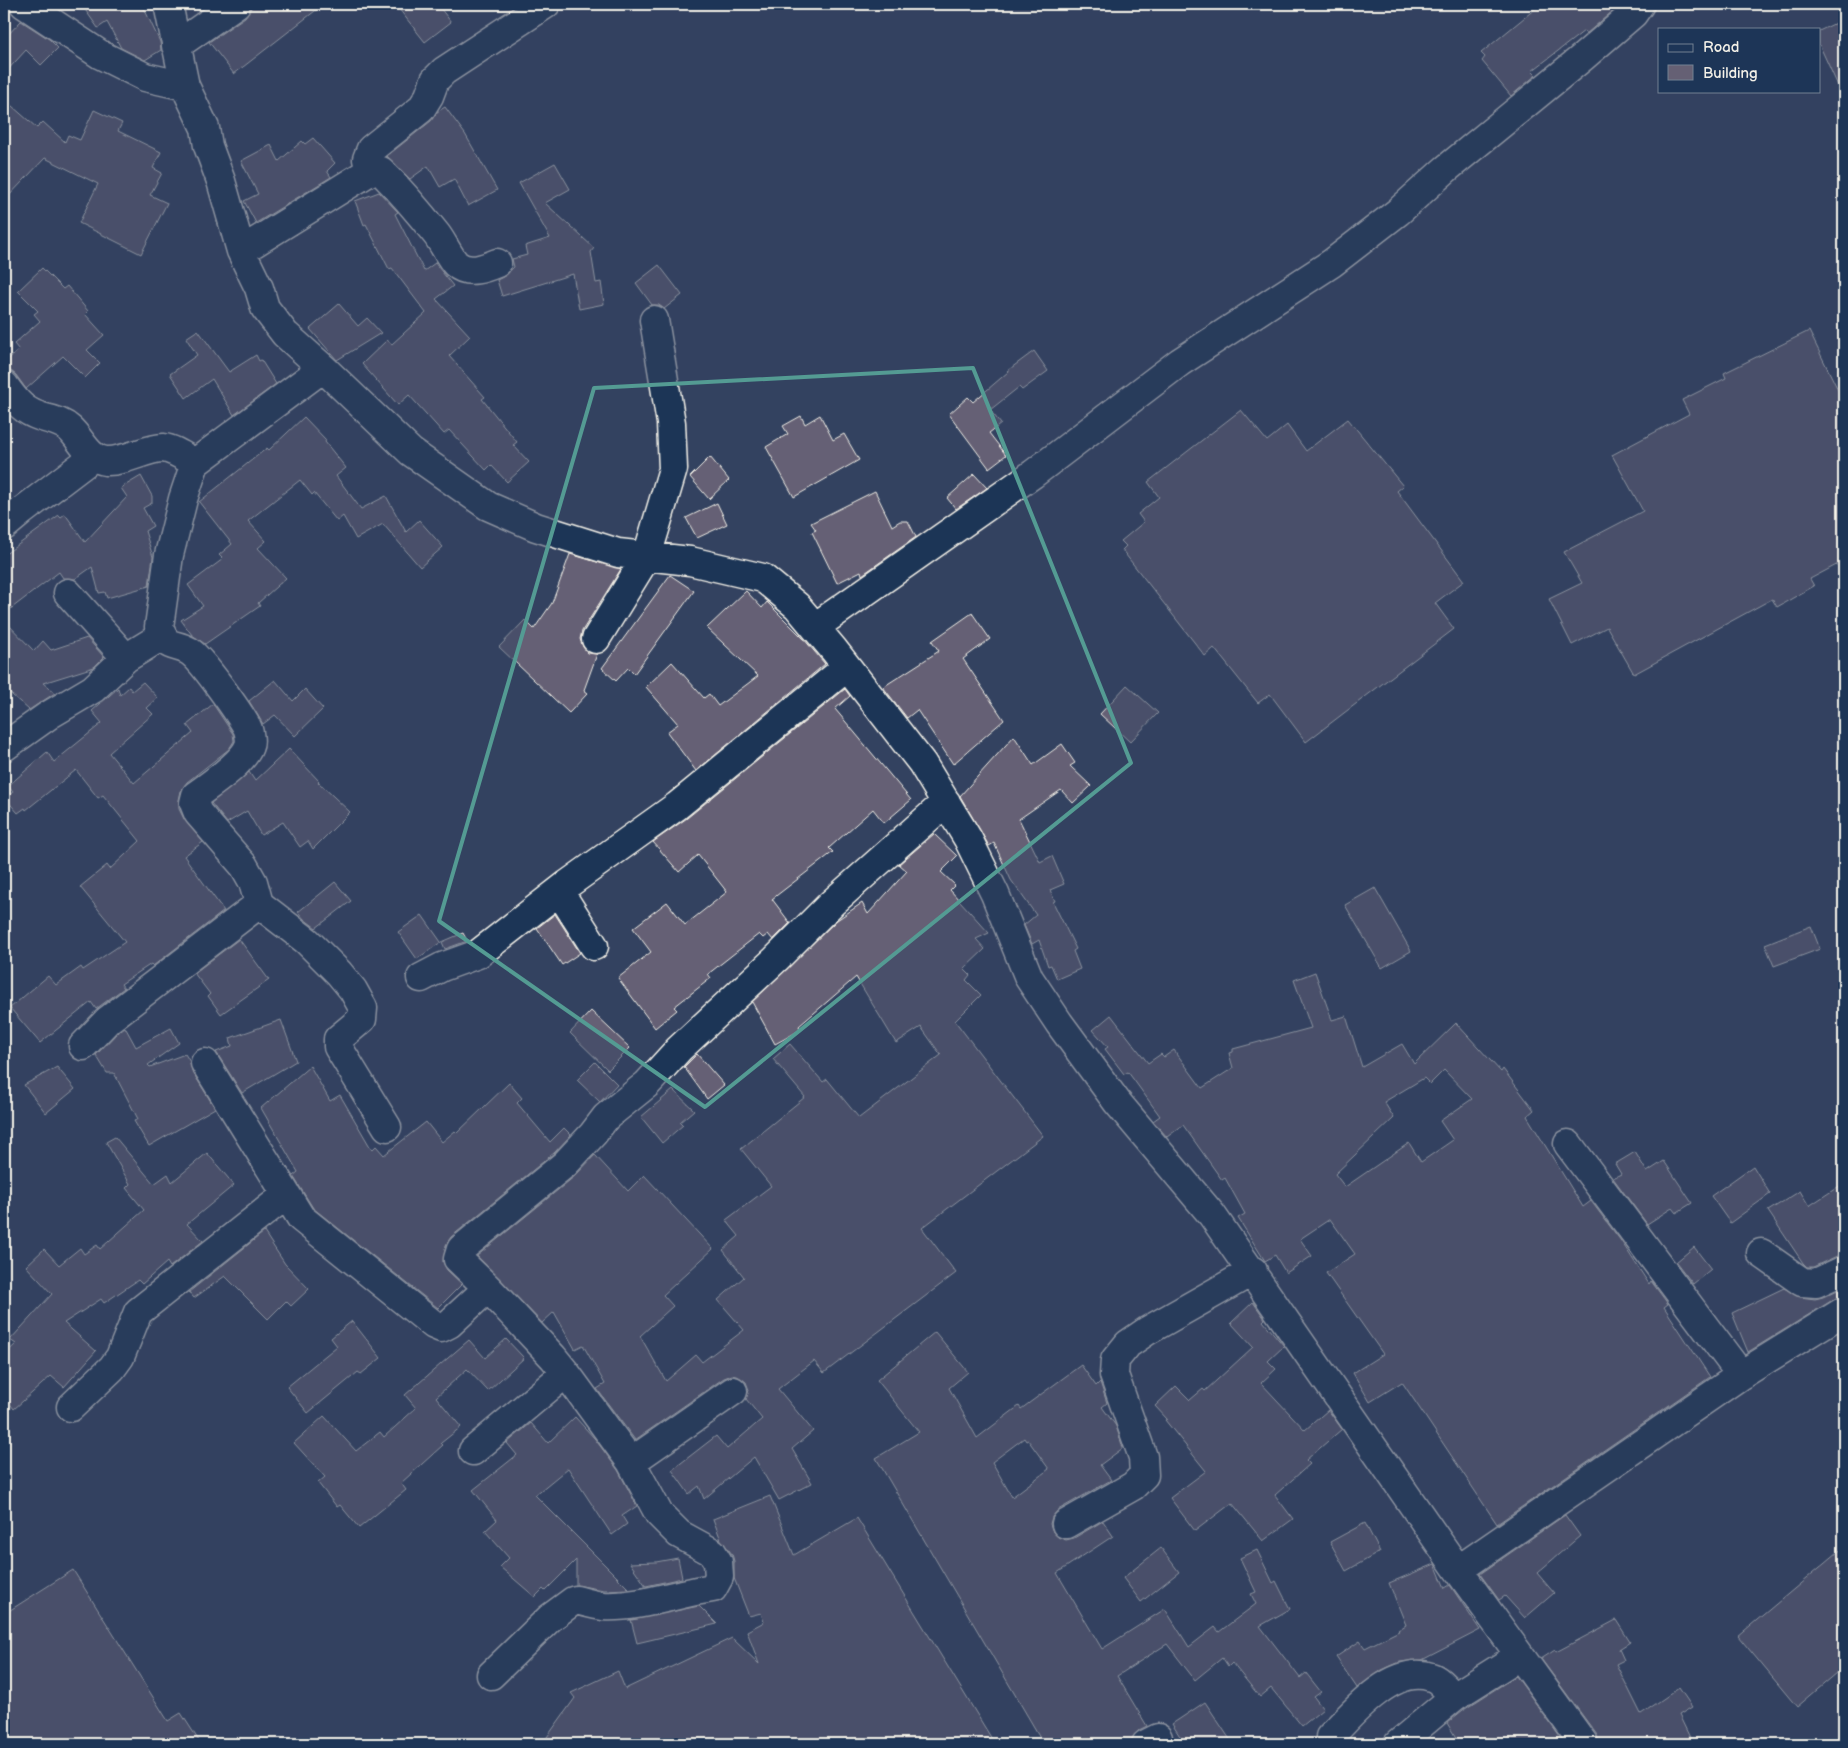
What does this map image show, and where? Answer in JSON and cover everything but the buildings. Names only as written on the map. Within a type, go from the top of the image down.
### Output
[{"type":"street","points":[[24,4],[101,55],[145,77],[185,86]]},
{"type":"street","points":[[168,4],[185,86],[205,128],[208,146],[241,251],[259,288],[265,308],[285,334],[411,452],[488,506],[536,527],[618,553],[690,561],[763,578],[797,606],[922,763],[968,839],[995,894],[1029,978],[1059,1023],[1117,1102],[1212,1215],[1253,1271],[1458,1570],[1584,1744]]},
{"type":"street","points":[[176,46],[236,4]]},
{"type":"street","points":[[370,171],[367,159],[371,149],[421,109],[429,96],[435,80],[444,71],[546,4]]},
{"type":"street","points":[[815,627],[1033,474],[1180,362],[1332,263],[1398,212],[1446,169],[1583,57],[1633,14],[1640,4]]},
{"type":"street","points":[[241,251],[376,169],[381,171],[408,199],[444,244],[457,265],[467,269],[479,270],[497,263]]},
{"type":"street","points":[[596,639],[647,556],[673,469],[671,422],[654,320]]},
{"type":"street","points":[[323,368],[195,463],[183,499],[169,555],[159,627],[162,636],[172,646],[190,651],[199,660],[248,729],[250,745],[239,760],[196,795],[194,803],[198,813],[244,866],[253,882],[259,904],[307,941],[353,990],[363,1008],[362,1019],[338,1039],[338,1047],[387,1127]]},
{"type":"street","points":[[4,385],[20,405],[34,414],[61,422],[70,429],[94,457],[107,461],[164,448],[195,463]]},
{"type":"street","points":[[4,526],[94,457]]},
{"type":"street","points":[[68,593],[126,658]]},
{"type":"street","points":[[4,747],[49,715],[93,689],[126,658],[162,636]]},
{"type":"street","points":[[421,978],[478,954],[559,891],[677,806],[847,667]]},
{"type":"street","points":[[491,1675],[550,1618],[573,1601],[602,1606],[627,1604],[713,1588],[720,1577],[718,1562],[712,1552],[679,1534],[659,1514],[630,1462],[553,1357],[458,1259],[462,1249],[565,1164],[594,1134],[606,1117],[647,1084],[679,1050],[776,959],[832,903],[946,802]]},
{"type":"street","points":[[559,891],[594,946]]},
{"type":"street","points":[[83,1046],[108,1020],[259,904]]},
{"type":"street","points":[[204,1063],[301,1218],[434,1325],[441,1328],[449,1324],[488,1288]]},
{"type":"street","points":[[1568,1144],[1741,1375]]},
{"type":"street","points":[[70,1407],[112,1368],[120,1356],[138,1312],[286,1194]]},
{"type":"street","points":[[1761,1254],[1802,1282],[1816,1283],[1844,1270]]},
{"type":"street","points":[[1066,1524],[1133,1486],[1144,1475],[1143,1457],[1114,1375],[1115,1360],[1128,1344],[1147,1330],[1253,1271]]},
{"type":"street","points":[[1458,1570],[1741,1375],[1844,1311]]},
{"type":"street","points":[[473,1451],[566,1374]]},
{"type":"street","points":[[630,1462],[733,1391]]},
{"type":"street","points":[[1398,1744],[1454,1697],[1519,1656]]},
{"type":"street","points":[[1330,1736],[1358,1706],[1389,1684],[1408,1676],[1420,1674],[1433,1677],[1454,1697]]},
{"type":"highlighted area","points":[[973,368],[1131,763],[705,1107],[439,921],[594,388]]}]
